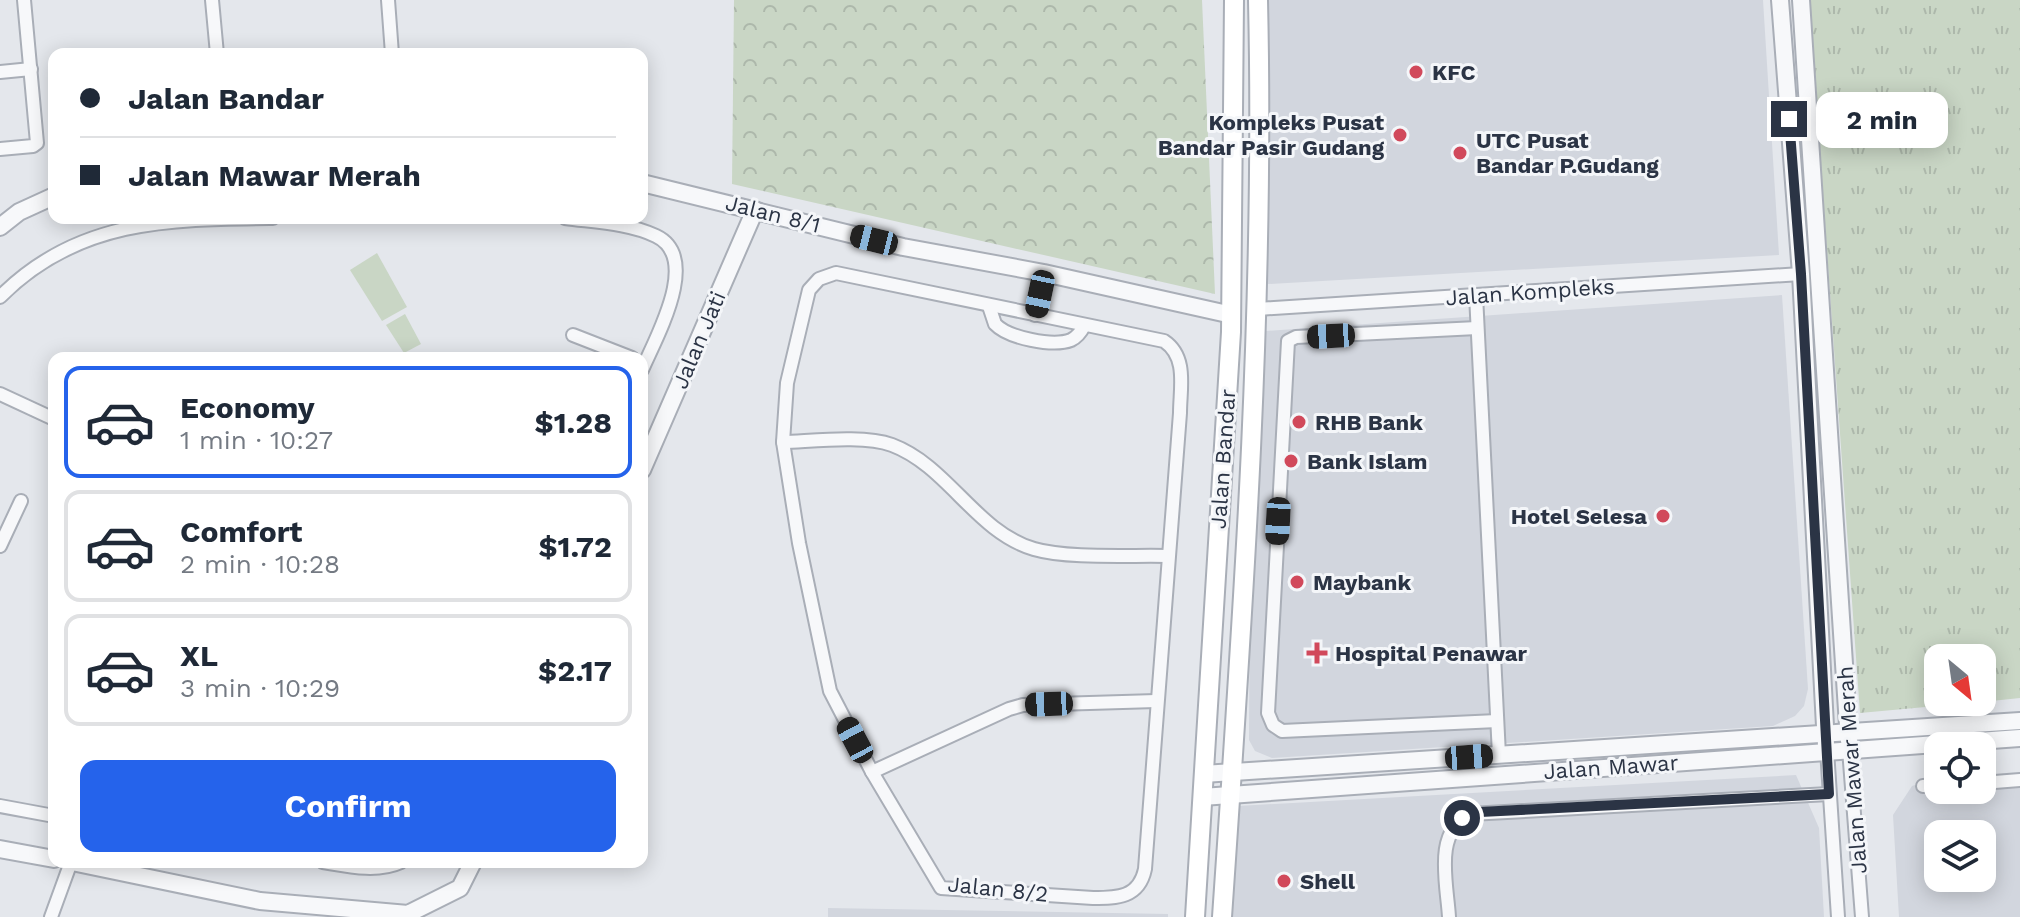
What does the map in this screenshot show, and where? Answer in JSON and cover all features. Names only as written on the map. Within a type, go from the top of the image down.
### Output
[{"type":"main road","name":"Jalan Bandar","points":[[1195,917],[1232,315],[1234,0]]},
{"type":"main road","name":"Jalan Bandar","points":[[1222,917],[1258,309],[1258,0]]},
{"type":"street","points":[[0,149],[37,143],[24,0]]},
{"type":"street","points":[[212,0],[216,48]]},
{"type":"street","points":[[388,0],[392,48]]},
{"type":"street","name":"Jalan Mawar Merah","points":[[1780,0],[1801,274],[1838,917]]},
{"type":"street","name":"Jalan Mawar Merah","points":[[1801,0],[1862,917]]},
{"type":"street","points":[[0,72],[31,69]]},
{"type":"street","name":"Jalan 8/1","points":[[648,184],[903,247],[1044,273],[1232,315]]},
{"type":"street","points":[[0,227],[19,212],[48,199]]},
{"type":"street","name":"Jalan Jati","points":[[648,455],[755,210]]},
{"type":"street","points":[[0,297],[24,275],[79,241],[150,224]]},
{"type":"street","points":[[609,224],[655,235],[664,241],[674,257],[677,284],[648,353]]},
{"type":"street","points":[[1035,315],[1044,273]]},
{"type":"street","name":"Jalan 8/2","points":[[830,274],[842,274],[989,306],[1164,341],[1176,351],[1181,366],[1145,873],[1137,889],[1119,898],[941,888],[872,772],[830,691],[799,543],[783,442],[787,383],[809,290],[819,279],[830,274]]},
{"type":"street","name":"Jalan Kompleks","points":[[1258,309],[1801,274]]},
{"type":"street","points":[[1476,295],[1499,755]]},
{"type":"street","points":[[989,306],[995,324],[1003,332],[1013,335],[1061,342],[1076,337],[1084,326]]},
{"type":"street","points":[[1477,328],[1296,337],[1288,341],[1268,713],[1273,725],[1282,731],[1497,721]]},
{"type":"street","points":[[573,335],[617,352]]},
{"type":"street","points":[[0,394],[48,416]]},
{"type":"street","points":[[783,442],[868,441],[891,445],[931,470],[1000,533],[1034,550],[1168,556]]},
{"type":"street","points":[[0,546],[21,501]]},
{"type":"street","points":[[872,772],[1023,705],[1156,701]]},
{"type":"street","name":"Jalan Mawar","points":[[1849,741],[2020,721]]},
{"type":"street","name":"Jalan Mawar","points":[[1203,774],[1499,755],[1849,741],[2020,738]]},
{"type":"street","name":"Jalan Mawar","points":[[1202,797],[1826,742]]},
{"type":"street","points":[[1996,782],[2020,780]]},
{"type":"street","points":[[1449,917],[1446,841],[1455,824],[1470,814],[1829,794]]},
{"type":"street","points":[[0,806],[48,815]]},
{"type":"street","points":[[0,849],[48,858]]},
{"type":"street","points":[[51,917],[69,868]]},
{"type":"street","points":[[141,870],[260,901],[408,914],[460,888],[470,868]]},
{"type":"shaded area","points":[[1269,0],[1763,0],[1779,255],[1268,284]]},
{"type":"shaded area","points":[[1782,295],[1808,689],[1804,706],[1795,716],[1773,726],[1272,758],[1255,751],[1249,740],[1250,554],[1266,331]]},
{"type":"shaded area","points":[[1796,775],[1819,828],[1824,917],[1232,917],[1238,806]]},
{"type":"shaded area","points":[[2020,776],[2020,917],[1899,917],[1893,815],[1912,786],[1924,782],[1924,804],[1996,804],[1996,778]]},
{"type":"shaded area","points":[[828,908],[1168,914],[1168,917],[828,917]]},
{"type":"green space","points":[[734,0],[1202,0],[1215,294],[732,184]]},
{"type":"green space","points":[[1809,0],[2020,0],[2020,698],[1996,701],[1996,644],[1924,644],[1924,707],[1860,713]]},
{"type":"green space","points":[[377,253],[407,307],[382,321],[350,270]]},
{"type":"green space","points":[[405,314],[421,344],[403,352],[386,325]]},
{"type":"place","name":"KFC","points":[[1416,72]]},
{"type":"place","name":"Kompleks Pusat Bandar Pasir Gudang","points":[[1400,135]]},
{"type":"place","name":"UTC Pusat Bandar P.Gudang","points":[[1460,153]]},
{"type":"place","name":"RHB Bank","points":[[1299,422]]},
{"type":"place","name":"Bank Islam","points":[[1291,461]]},
{"type":"place","name":"Hotel Selesa","points":[[1663,516]]},
{"type":"place","name":"Maybank","points":[[1297,582]]},
{"type":"place","name":"Hospital Penawar","points":[[1317,653]]},
{"type":"place","name":"Shell","points":[[1284,881]]},
{"type":"route","points":[[1462,818],[1480,812],[1829,794],[1801,274],[1789,119]]}]
